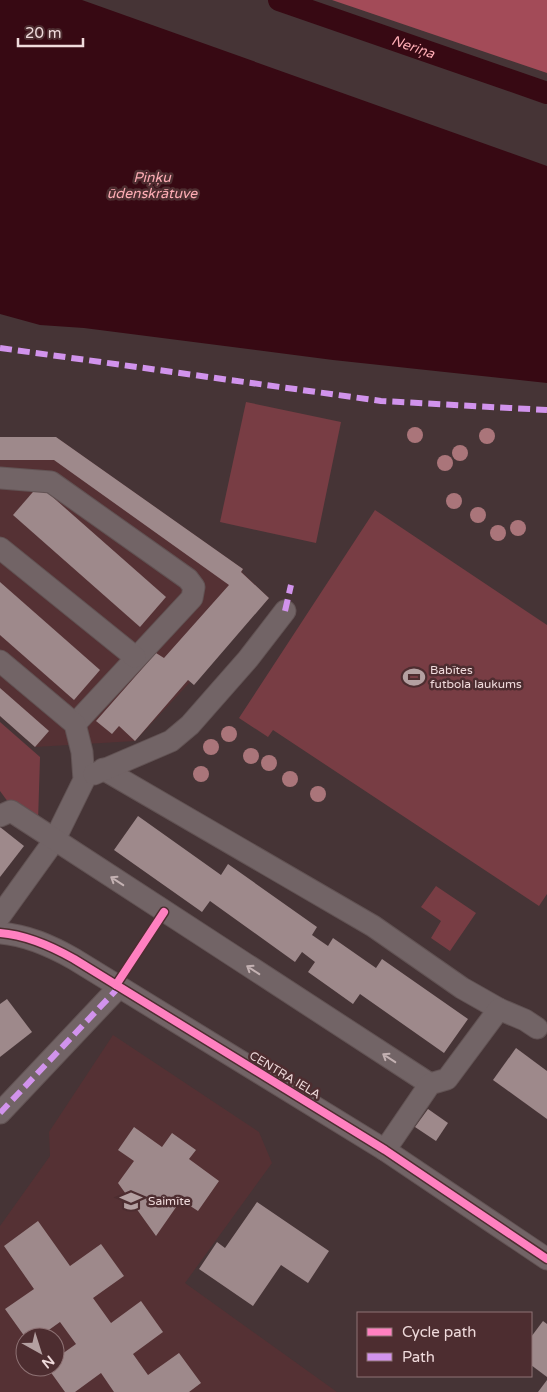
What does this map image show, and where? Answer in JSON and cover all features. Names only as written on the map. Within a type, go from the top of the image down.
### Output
[{"type":"street","points":[[0,478],[51,482],[188,579],[194,587],[192,598],[74,724]]},
{"type":"street","points":[[0,548],[136,657]]},
{"type":"street","points":[[84,780],[171,741],[190,725],[248,659],[284,611]]},
{"type":"street","points":[[0,661],[74,724],[82,752],[84,780],[54,841],[0,916]]},
{"type":"street","points":[[103,770],[366,922],[462,988],[499,1009],[526,1020],[537,1028]]},
{"type":"street","points":[[0,816],[11,811],[54,841],[430,1084]]},
{"type":"street","name":"CENTRA IELA","points":[[0,933],[13,934],[49,945],[385,1150],[547,1258]]},
{"type":"street","points":[[0,1113],[120,988]]},
{"type":"street","points":[[385,1150],[430,1084],[447,1080],[499,1009]]},
{"type":"shaded area","points":[[332,0],[547,0],[547,73]]},
{"type":"shaded area","points":[[246,402],[341,422],[316,543],[220,522]]},
{"type":"shaded area","points":[[0,437],[56,437],[243,569],[242,572],[269,598],[135,741],[35,747],[0,716]]},
{"type":"shaded area","name":"Babītes futbola laukums","points":[[375,510],[547,625],[547,894],[539,906],[273,730],[268,737],[239,718]]},
{"type":"shaded area","points":[[0,722],[40,757],[38,821],[11,806],[0,791]]},
{"type":"shaded area","points":[[436,886],[476,913],[450,951],[431,938],[441,921],[421,907]]},
{"type":"shaded area","name":"Saimīte","points":[[113,1035],[259,1132],[272,1163],[185,1283],[337,1392],[0,1392],[0,1226],[50,1156],[49,1132]]},
{"type":"water","name":"Piņķu ūdenskrātuve","points":[[0,0],[82,0],[547,166],[547,383],[333,360],[84,328],[40,325],[0,314]]},
{"type":"building","points":[[0,437],[56,437],[243,569],[241,572],[269,598],[194,685],[188,680],[135,741],[119,726],[112,734],[96,721],[156,653],[164,658],[229,585],[54,460],[0,460]]},
{"type":"building","points":[[39,485],[166,597],[140,627],[13,515]]},
{"type":"building","points":[[0,582],[100,670],[74,700],[0,635]]},
{"type":"building","points":[[0,688],[49,731],[35,747],[0,716]]},
{"type":"building","points":[[138,816],[221,875],[228,864],[317,927],[312,935],[328,946],[333,938],[376,968],[382,959],[468,1019],[444,1053],[360,994],[353,1004],[308,972],[315,962],[302,952],[295,962],[210,901],[202,912],[114,850]]},
{"type":"building","points":[[0,827],[24,846],[0,877]]},
{"type":"building","points":[[7,999],[32,1032],[0,1057],[0,1004]]},
{"type":"building","points":[[516,1048],[547,1071],[547,1119],[493,1080]]},
{"type":"building","points":[[428,1109],[448,1123],[436,1141],[415,1127]]},
{"type":"building","points":[[134,1127],[162,1147],[172,1133],[196,1150],[189,1159],[219,1181],[198,1211],[181,1200],[156,1236],[118,1183],[134,1161],[118,1150]]},
{"type":"building","points":[[257,1202],[329,1251],[308,1283],[281,1265],[253,1306],[199,1269],[217,1242],[225,1248]]},
{"type":"building","points":[[38,1221],[70,1266],[101,1244],[124,1276],[93,1298],[111,1323],[141,1301],[163,1332],[133,1354],[148,1375],[179,1353],[201,1383],[189,1392],[114,1392],[101,1373],[75,1392],[65,1392],[54,1377],[65,1377],[65,1352],[76,1344],[60,1322],[53,1327],[18,1327],[5,1309],[34,1289],[4,1246]]},
{"type":"building","points":[[543,1321],[547,1324],[547,1377],[532,1366],[532,1336]]},
{"type":"building","points":[[547,1380],[547,1392],[538,1392]]},
{"type":"waterway","name":"Neriņa","points":[[279,0],[547,93]]},
{"type":"marked path","points":[[0,348],[381,401],[547,410]]},
{"type":"marked path","points":[[285,611],[291,585]]},
{"type":"marked path","points":[[0,1113],[119,987]]},
{"type":"cycle path","points":[[116,985],[164,912]]},
{"type":"cycle path","points":[[0,933],[20,936],[38,942],[74,959],[385,1150],[547,1259]]},
{"type":"place","name":"Babītes futbola laukums","points":[[414,677]]},
{"type":"place","name":"Saimīte","points":[[131,1201]]}]
